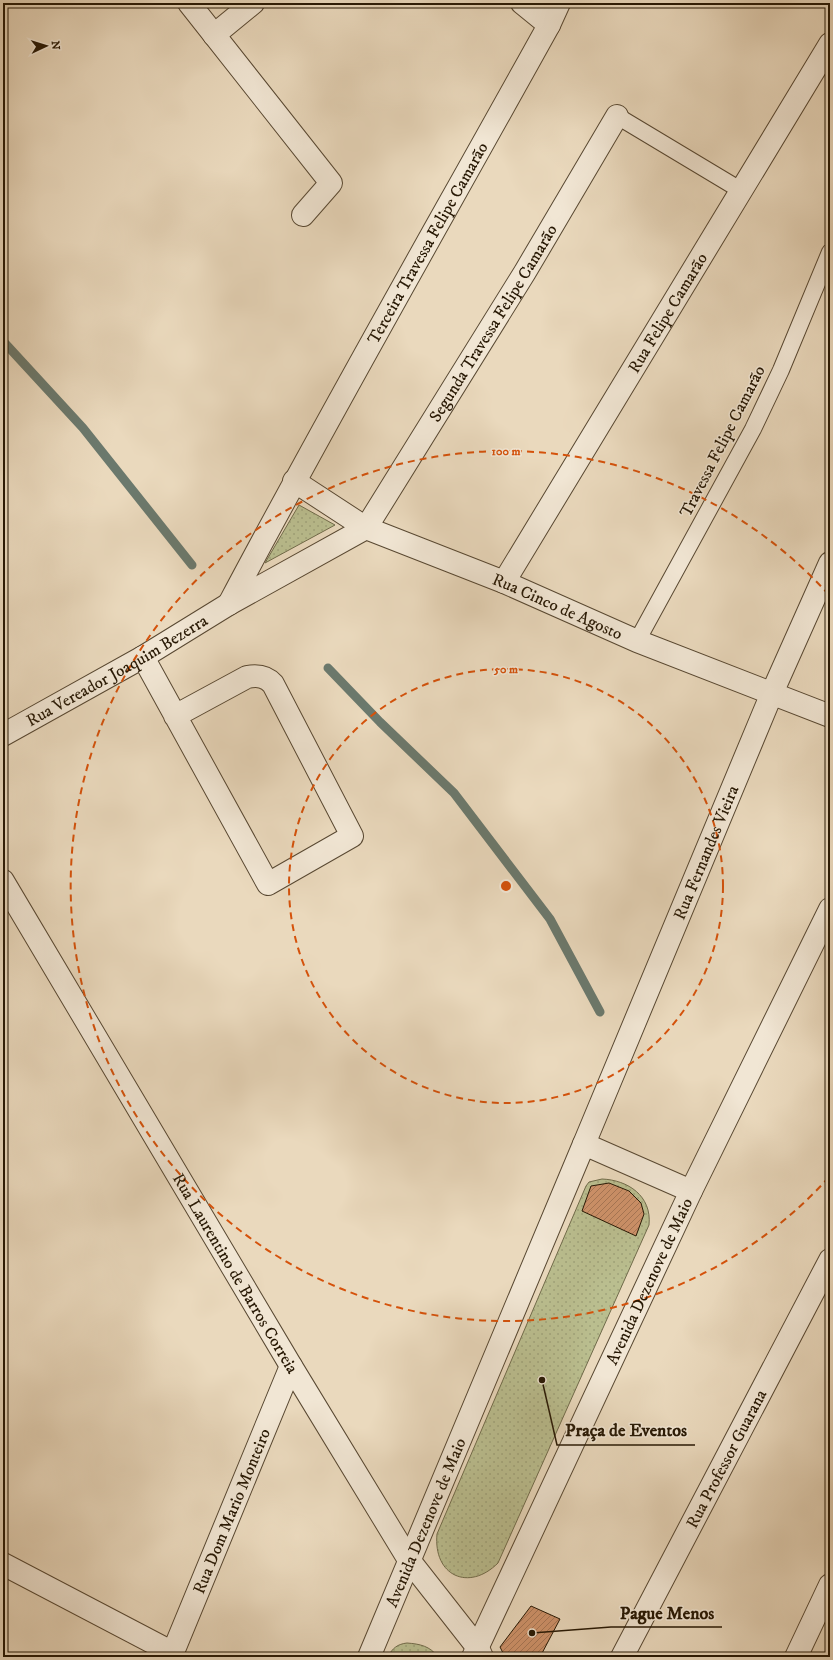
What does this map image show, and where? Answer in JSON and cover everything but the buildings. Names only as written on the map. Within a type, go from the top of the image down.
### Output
[{"type":"street","points":[[189,3],[331,183],[303,215]]},
{"type":"street","points":[[214,35],[253,3]]},
{"type":"street","points":[[522,3],[549,25]]},
{"type":"street","name":"Terceira Travessa Felipe Camarão","points":[[229,604],[294,481],[549,25],[559,3]]},
{"type":"street","name":"Rua Felipe Camarão","points":[[504,582],[829,49]]},
{"type":"street","name":"Segunda Travessa Felipe Camarão","points":[[366,528],[525,272],[617,116]]},
{"type":"street","name":"Rua Cinco de Agosto","points":[[294,481],[366,528],[504,582],[637,641],[830,716]]},
{"type":"street","name":"Rua Vereador Joaquim Bezerra","points":[[3,735],[143,657],[229,604],[366,528]]},
{"type":"street","name":"Rua Fernandes Vieira","points":[[584,1144],[772,693],[830,563]]},
{"type":"street","points":[[143,657],[175,716],[268,884],[352,836],[273,684],[269,680],[255,675],[247,677],[175,716]]},
{"type":"street","name":"Rua Laurentino de Barros Correia","points":[[3,881],[291,1366],[409,1560],[478,1654]]},
{"type":"street","name":"Avenida Dezenove de Maio","points":[[478,1654],[690,1191],[830,909]]},
{"type":"street","points":[[584,1144],[690,1191]]},
{"type":"street","name":"Avenida Dezenove de Maio","points":[[370,1657],[409,1560],[584,1144]]},
{"type":"street","name":"Rua Professor Guarana","points":[[622,1657],[830,1260]]},
{"type":"street","name":"Rua Dom Mario Monteiro","points":[[172,1655],[291,1366]]},
{"type":"street","points":[[3,1564],[172,1655]]},
{"type":"street","points":[[796,1657],[830,1585]]},
{"type":"lane","points":[[617,116],[742,191]]},
{"type":"lane","name":"Travessa Felipe Camarão","points":[[637,641],[753,429],[781,370],[830,252]]},
{"type":"green space","points":[[299,505],[335,525],[265,563]]},
{"type":"green space","points":[[602,1179],[612,1180],[629,1186],[636,1192],[647,1206],[649,1225],[498,1563],[487,1572],[476,1577],[465,1578],[455,1575],[447,1569],[441,1560],[437,1548],[437,1534],[586,1186],[589,1182]]},
{"type":"green space","points":[[407,1643],[424,1646],[432,1650],[438,1657],[388,1657],[391,1651],[396,1647]]},
{"type":"waterway","points":[[3,341],[83,428],[192,565]]},
{"type":"waterway","points":[[328,668],[380,722],[454,793],[550,919],[600,1012]]},
{"type":"place","name":"Praça de Eventos","points":[[542,1380]]},
{"type":"place","name":"Pague Menos","points":[[532,1633]]}]
